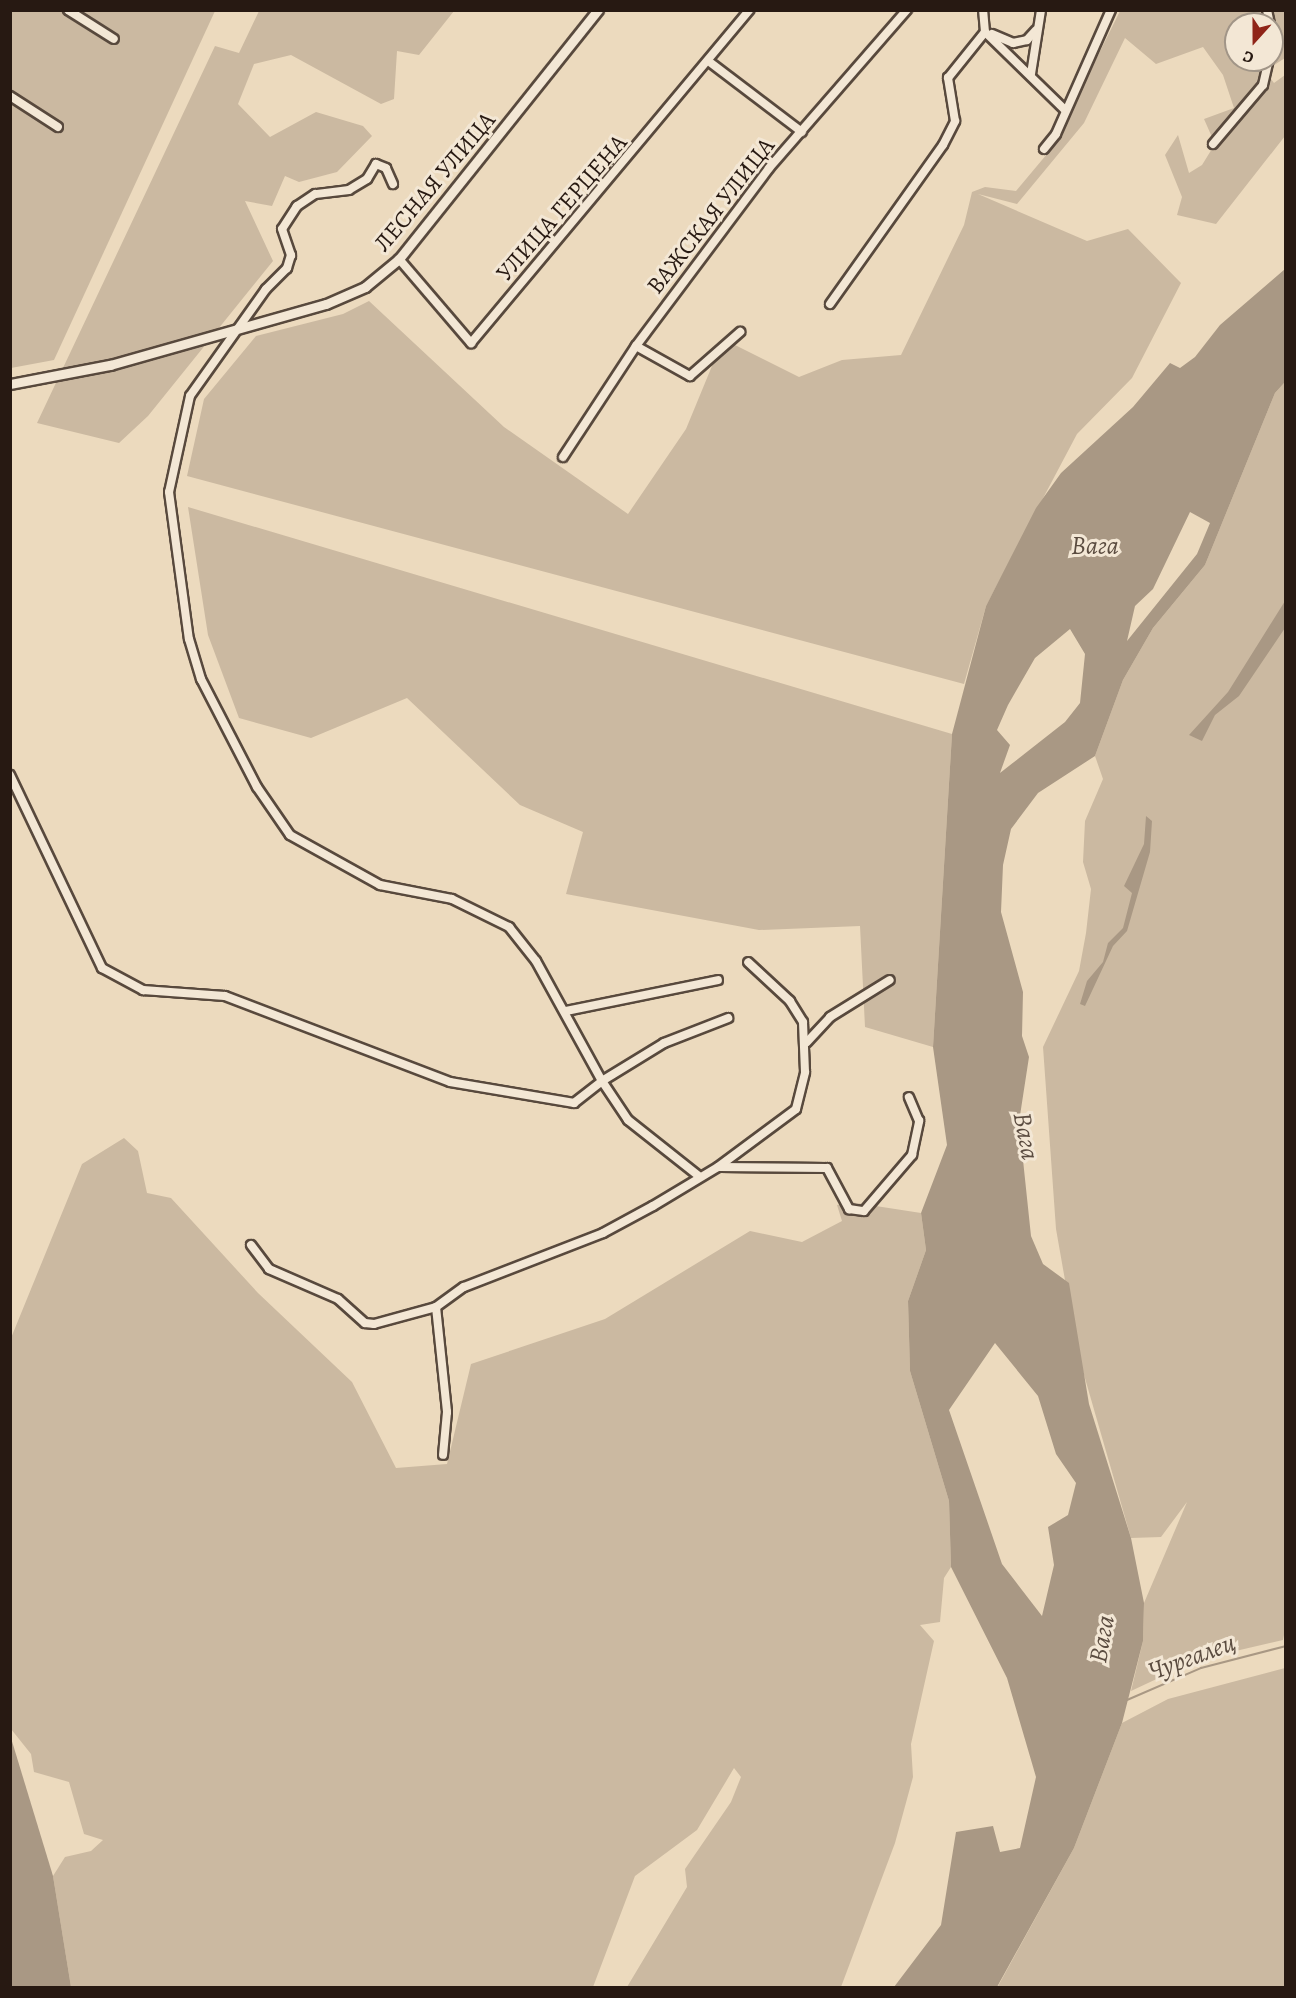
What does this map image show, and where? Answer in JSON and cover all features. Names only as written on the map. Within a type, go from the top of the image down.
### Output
[{"type":"street","points":[[68,10],[114,39]]},
{"type":"street","name":"ЛЕСНАЯ УЛИЦА","points":[[10,384],[110,365],[345,297],[399,259],[598,10]]},
{"type":"street","name":"УЛИЦА ГЕРЦЕНА","points":[[399,259],[471,343],[711,63],[749,10]]},
{"type":"street","name":"ВАЖСКАЯ УЛИЦА","points":[[563,457],[636,346],[802,132],[907,10]]},
{"type":"street","points":[[983,10],[985,32],[1031,74],[1065,110]]},
{"type":"street","points":[[1031,74],[1041,10]]},
{"type":"street","points":[[1044,149],[1065,110],[1111,10]]},
{"type":"street","points":[[985,32],[1013,43],[1027,40],[1037,29]]},
{"type":"street","points":[[830,304],[943,145],[955,121],[948,78],[985,32]]},
{"type":"street","points":[[711,63],[802,132]]},
{"type":"street","points":[[1213,144],[1263,86],[1266,72]]},
{"type":"street","points":[[10,96],[58,127]]},
{"type":"street","points":[[393,184],[386,168],[376,164],[367,179],[349,190],[315,194],[297,206],[282,229],[291,255],[287,268],[266,289],[242,328],[190,396],[169,492],[189,639],[215,710],[257,787],[304,847],[380,885],[484,910],[509,927],[566,1011],[602,1081],[628,1120],[699,1176]]},
{"type":"street","points":[[636,346],[690,376],[740,332]]},
{"type":"street","points":[[10,775],[102,968],[143,990],[225,996],[450,1082],[574,1103],[602,1081],[664,1043],[728,1018]]},
{"type":"street","points":[[251,1245],[269,1269],[338,1299],[365,1323],[436,1306],[464,1287],[603,1233],[718,1167],[796,1109],[807,1042],[790,1001],[748,962]]},
{"type":"street","points":[[566,1011],[718,980]]},
{"type":"street","points":[[807,1042],[830,1017],[891,980]]},
{"type":"street","points":[[718,1167],[828,1168],[849,1209],[864,1211],[912,1155],[919,1121],[909,1097]]},
{"type":"street","points":[[436,1306],[447,1412],[443,1455]]},
{"type":"shaded area","points":[[11,11],[215,11],[54,360],[11,368]]},
{"type":"shaded area","points":[[259,11],[454,11],[419,55],[397,51],[394,99],[381,104],[291,55],[254,64],[238,104],[270,137],[316,112],[363,126],[372,136],[337,172],[299,182],[285,176],[272,206],[245,201],[273,261],[148,416],[119,443],[37,423],[215,46],[239,53]]},
{"type":"shaded area","points":[[1120,11],[1285,11],[1284,59],[1284,12],[1224,12],[1224,72],[1266,72],[1274,83],[1285,75],[1285,136],[1216,224],[1177,215],[1182,197],[1165,155],[1178,135],[1189,173],[1202,165],[1215,144],[1204,119],[1234,108],[1223,75],[1203,47],[1156,64],[1125,38],[1084,123],[1017,204],[978,194],[1087,241],[1128,229],[1181,283],[1132,378],[1077,434],[986,606],[964,684],[187,476],[204,399],[256,336],[343,314],[369,301],[504,427],[628,514],[686,429],[719,349],[735,345],[799,377],[842,360],[901,355],[964,225],[972,192],[985,187],[1016,191],[1052,148]]},
{"type":"shaded area","points":[[1285,382],[1285,1630],[1283,1640],[1197,1660],[1131,1691],[1143,1641],[1144,1603],[1187,1502],[1161,1537],[1131,1538],[1078,1354],[1056,1229],[1043,1047],[1079,971],[1086,933],[1091,889],[1083,862],[1085,821],[1103,779],[1095,756],[1123,680],[1153,628],[1205,565],[1275,393]]},
{"type":"shaded area","points":[[188,507],[952,734],[933,1047],[865,1027],[860,926],[759,930],[566,894],[583,832],[520,805],[407,698],[311,738],[239,718],[208,635]]},
{"type":"shaded area","points":[[124,1138],[138,1151],[147,1193],[171,1198],[258,1293],[352,1382],[396,1468],[447,1464],[471,1364],[605,1319],[750,1231],[802,1242],[842,1221],[837,1205],[850,1202],[921,1213],[926,1250],[908,1301],[910,1371],[949,1501],[951,1567],[944,1578],[940,1622],[920,1625],[934,1641],[911,1744],[913,1777],[895,1843],[841,1987],[627,1987],[687,1887],[685,1869],[731,1802],[741,1777],[734,1768],[697,1830],[635,1876],[593,1987],[71,1987],[53,1876],[65,1857],[91,1851],[103,1840],[84,1834],[69,1782],[34,1772],[31,1754],[11,1729],[11,1338],[82,1164]]},
{"type":"shaded area","points":[[1285,1668],[1285,1987],[997,1988],[1074,1848],[1122,1723],[1168,1699]]},
{"type":"water","name":"Вага","points":[[1285,269],[1285,382],[1275,393],[1205,565],[1153,628],[1123,680],[1095,756],[1038,793],[1011,829],[1003,865],[1001,912],[1023,992],[1022,1036],[1029,1057],[1019,1122],[1031,1236],[1043,1264],[1069,1283],[1089,1404],[1131,1538],[1144,1603],[1143,1641],[1122,1723],[1074,1848],[997,1987],[894,1987],[941,1925],[956,1832],[993,1826],[1000,1852],[1020,1848],[1036,1777],[1007,1678],[951,1567],[949,1501],[910,1371],[908,1301],[926,1250],[921,1213],[947,1145],[933,1047],[952,734],[986,606],[1036,508],[1061,473],[1133,407],[1170,363],[1180,368],[1195,357],[1220,325]],"holes":[[[1190,512],[1210,523],[1197,554],[1127,641],[1135,606],[1153,589]],[[1070,629],[1085,654],[1080,703],[1065,722],[1000,773],[1010,745],[997,730],[1008,705],[1035,658]],[[995,1343],[1038,1396],[1056,1454],[1076,1483],[1068,1515],[1048,1527],[1054,1565],[1042,1616],[1002,1564],[949,1410]]]},
{"type":"water","points":[[1285,601],[1285,628],[1239,696],[1215,715],[1202,741],[1189,735],[1228,692]]},
{"type":"water","points":[[1146,816],[1152,821],[1150,852],[1127,931],[1113,946],[1085,1006],[1080,1004],[1087,981],[1103,962],[1108,943],[1123,928],[1132,893],[1124,886],[1144,844]]},
{"type":"water","points":[[11,1738],[53,1876],[71,1987],[11,1987]]},
{"type":"waterway","name":"Чургалец","points":[[1127,1700],[1201,1668],[1286,1646]]}]
